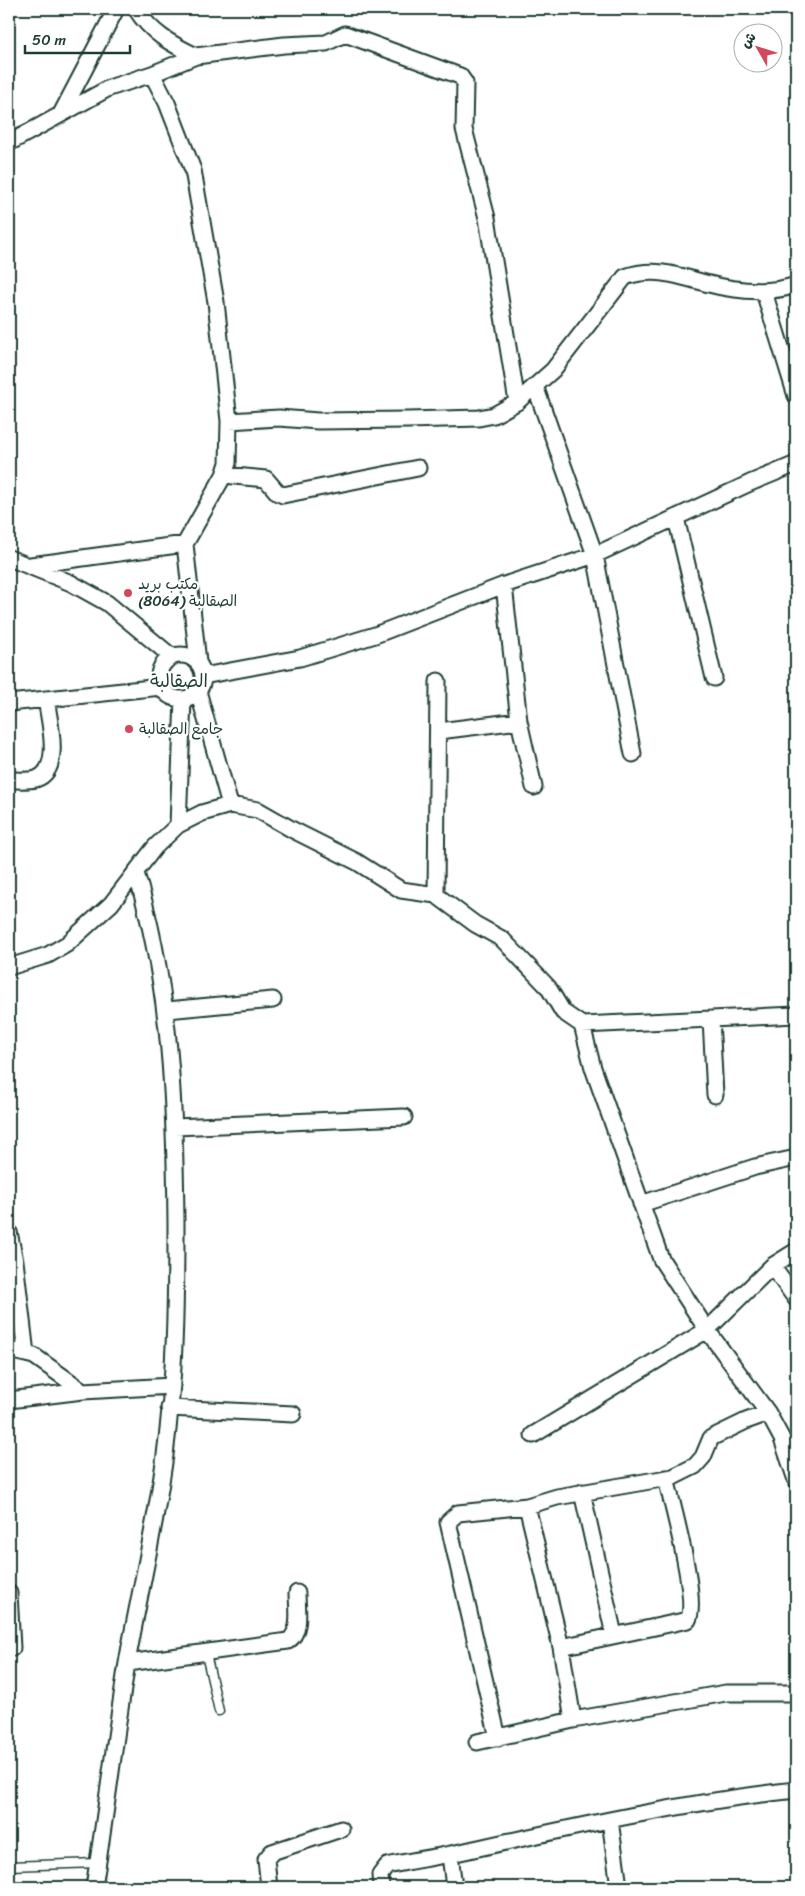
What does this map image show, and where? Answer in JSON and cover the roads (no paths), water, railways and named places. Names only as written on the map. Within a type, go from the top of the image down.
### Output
[{"type":"street","points":[[61,114],[116,9]]},
{"type":"street","points":[[136,9],[147,26],[158,36],[196,56]]},
{"type":"street","points":[[9,143],[109,88],[152,74],[196,56],[284,45],[326,44],[346,34],[460,76],[465,83],[464,129],[487,218],[518,402]]},
{"type":"street","points":[[152,74],[167,103],[193,170],[216,302],[229,421],[228,463],[224,475],[185,544],[201,669],[198,690],[230,805]]},
{"type":"street","points":[[229,421],[279,418],[318,421],[479,418],[494,414],[518,402],[535,386],[573,347],[625,277],[637,272],[663,272],[719,286],[764,292],[796,285]]},
{"type":"street","points":[[764,292],[796,396]]},
{"type":"street","points":[[535,386],[595,555],[633,754]]},
{"type":"street","points":[[198,690],[183,699],[170,696],[161,687],[159,673],[165,660],[171,656],[186,655],[201,669],[300,658],[375,635],[504,585],[595,555],[750,483],[796,464]]},
{"type":"street","points":[[224,475],[266,479],[278,493],[283,495],[418,468]]},
{"type":"street","points":[[676,518],[714,678]]},
{"type":"street","points":[[29,566],[185,544]]},
{"type":"street","points":[[9,558],[71,583],[107,603],[171,656]]},
{"type":"street","points":[[504,585],[519,721],[534,787]]},
{"type":"street","points":[[436,896],[438,681]]},
{"type":"street","points":[[9,703],[161,687]]},
{"type":"street","points":[[9,780],[36,779],[48,771],[53,757],[46,699]]},
{"type":"street","points":[[178,825],[183,699]]},
{"type":"street","points":[[439,730],[519,721]]},
{"type":"street","points":[[9,967],[48,955],[67,944],[111,904],[154,847],[178,825],[202,813],[230,805],[258,810],[293,830],[358,862],[401,890],[436,896],[475,924],[502,939],[548,987],[563,1012],[582,1024],[796,1015]]},
{"type":"street","points":[[94,1887],[128,1663],[165,1456],[172,1386],[176,1301],[175,1128],[167,1010],[150,923],[136,873]]},
{"type":"street","points":[[167,1010],[273,1000]]},
{"type":"street","points":[[711,1019],[715,1095]]},
{"type":"street","points":[[582,1024],[593,1068],[661,1259],[707,1330],[768,1413],[782,1439],[796,1480]]},
{"type":"street","points":[[175,1128],[404,1117]]},
{"type":"street","points":[[641,1204],[755,1167],[796,1158]]},
{"type":"street","points":[[9,1232],[16,1261],[26,1354]]},
{"type":"street","points":[[533,1435],[707,1330],[772,1266],[796,1250]]},
{"type":"street","points":[[772,1266],[796,1299]]},
{"type":"street","points":[[9,1350],[34,1356],[82,1391]]},
{"type":"street","points":[[9,1400],[82,1391],[172,1386]]},
{"type":"street","points":[[169,1408],[293,1414]]},
{"type":"street","points":[[498,1738],[448,1522],[458,1513],[527,1506],[582,1492],[666,1478],[695,1466],[703,1457],[711,1438],[746,1421],[768,1413]]},
{"type":"street","points":[[561,1648],[688,1620],[691,1615],[689,1580],[666,1478]]},
{"type":"street","points":[[582,1492],[614,1635]]},
{"type":"street","points":[[527,1506],[561,1648],[574,1720]]},
{"type":"street","points":[[9,1593],[12,1648]]},
{"type":"street","points":[[128,1663],[206,1654],[288,1641],[294,1638],[296,1631],[297,1593]]},
{"type":"street","points":[[477,1742],[574,1720],[726,1693],[796,1693]]},
{"type":"street","points":[[381,1887],[380,1875],[387,1866],[450,1855],[610,1820],[752,1794],[796,1790]]},
{"type":"street","points":[[610,1820],[619,1887]]},
{"type":"street","points":[[269,1887],[266,1859],[272,1852],[341,1829]]},
{"type":"street","points":[[450,1855],[454,1887]]},
{"type":"lane","points":[[206,1654],[218,1712]]},
{"type":"lane","points":[[9,1866],[98,1863]]},
{"type":"place","name":"مكتب بريد الصقالبة (8064)","points":[[128,593]]},
{"type":"place","name":"جامع الصقالبة","points":[[129,729]]},
{"type":"district","name":"الصقالبة","points":[[179,681]]}]
